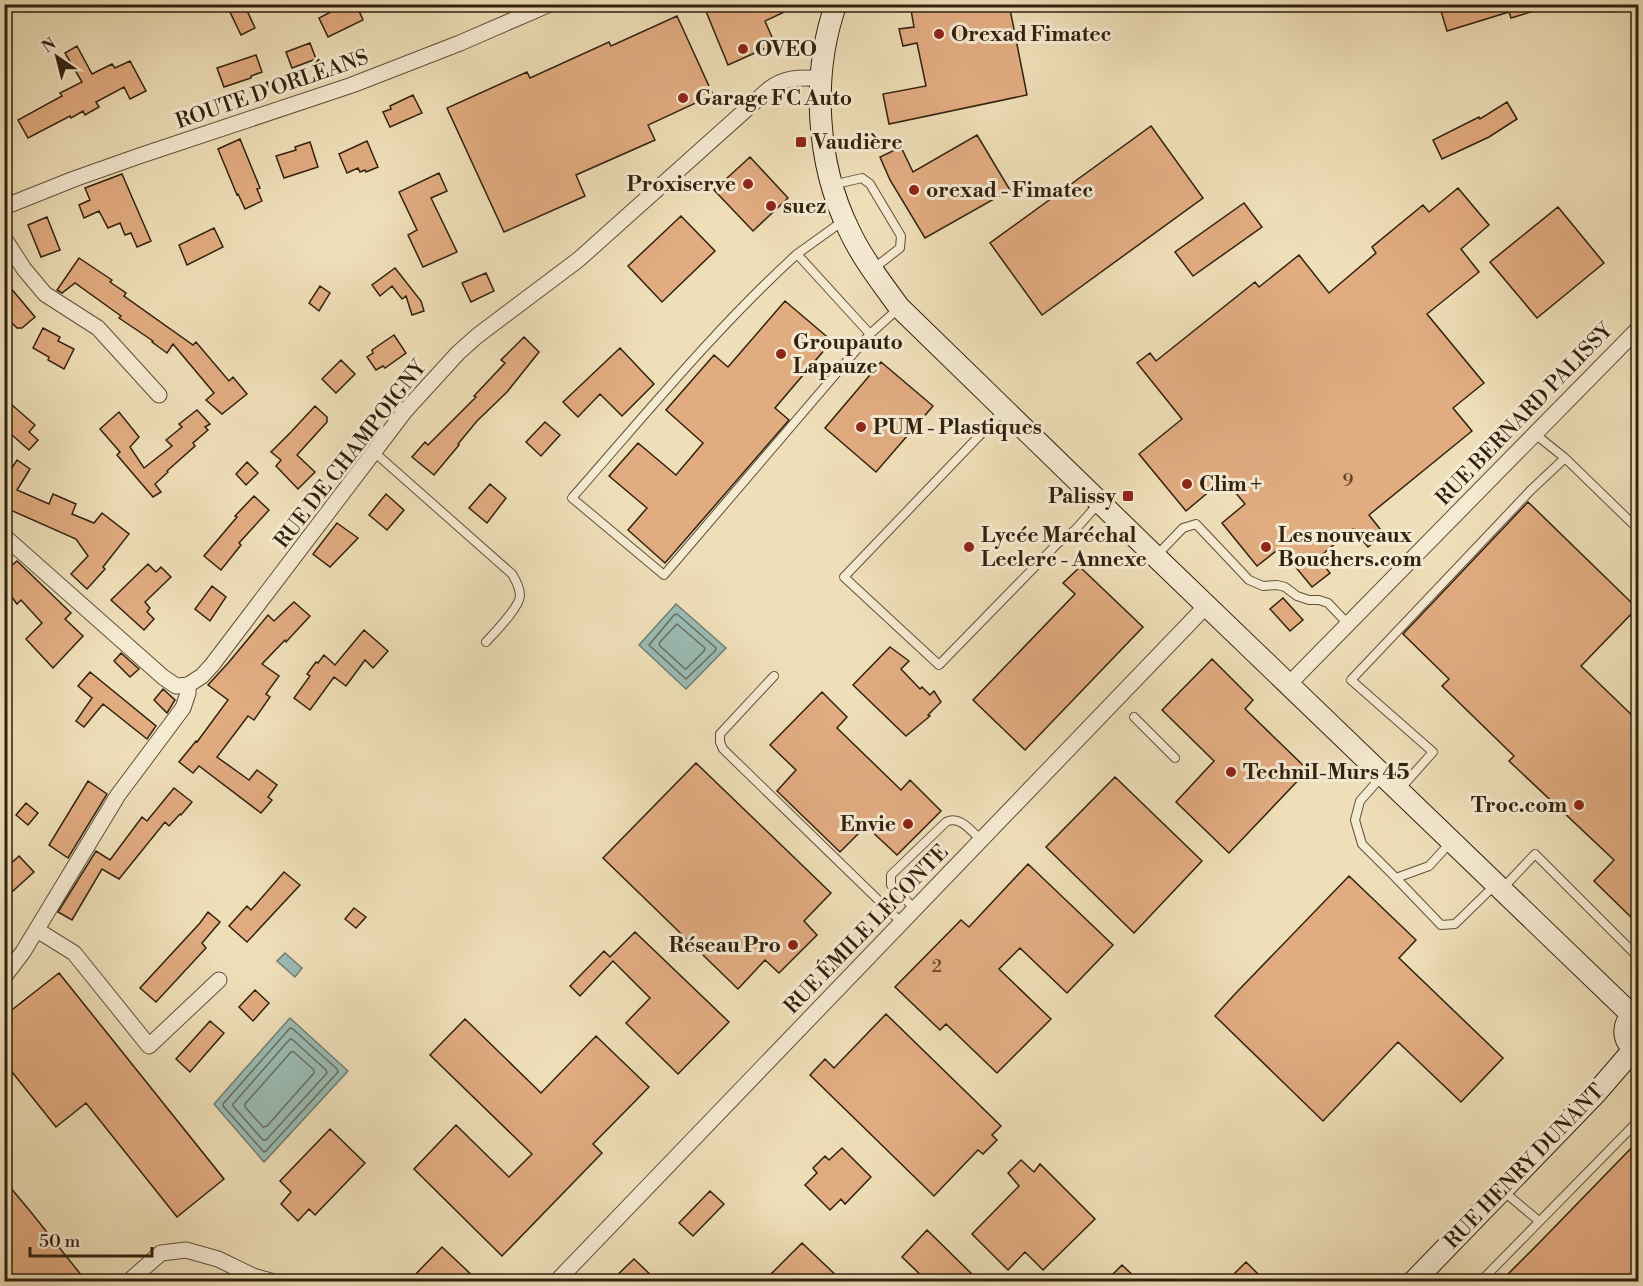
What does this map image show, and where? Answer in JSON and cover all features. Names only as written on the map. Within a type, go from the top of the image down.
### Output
[{"type":"street","name":"ROUTE D'ORLÉANS","points":[[4,207],[139,156],[352,85],[460,43],[550,4]]},
{"type":"street","points":[[836,4],[820,78],[822,137],[832,184],[844,220],[861,253],[899,307],[1499,887],[1635,1012],[1628,1020],[1625,1032],[1630,1044],[1636,1050]]},
{"type":"street","name":"RUE DE CHAMPOIGNY","points":[[188,685],[202,676],[212,665],[416,398],[458,353],[578,260],[778,82],[788,79],[820,78]]},
{"type":"street","points":[[4,238],[24,269],[45,294],[98,328],[159,395]]},
{"type":"street","name":"RUE BERNARD PALISSY","points":[[1289,684],[1638,329]]},
{"type":"street","points":[[4,536],[170,683],[176,686],[188,685],[183,708],[118,795],[37,930],[4,977]]},
{"type":"street","name":"RUE ÉMILE LECONTE","points":[[556,1281],[1207,605]]},
{"type":"street","points":[[37,930],[74,953],[149,1046],[219,980]]},
{"type":"street","name":"RUE HENRY DUNANT","points":[[1413,1281],[1636,1050]]},
{"type":"street","points":[[128,1281],[161,1253],[186,1250],[218,1258],[253,1276],[274,1281]]},
{"type":"lane","points":[[832,184],[862,178],[870,184],[901,236],[900,248],[872,270]]},
{"type":"lane","points":[[844,220],[796,254],[776,274],[703,349],[572,498],[664,576],[870,334],[899,307]]},
{"type":"lane","points":[[796,254],[870,334]]},
{"type":"lane","points":[[1004,410],[844,577],[939,665],[1058,543],[1075,530],[1100,502]]},
{"type":"lane","points":[[1534,434],[1564,458],[1638,529]]},
{"type":"lane","points":[[374,452],[512,573],[519,587],[520,598],[486,642]]},
{"type":"lane","points":[[1399,790],[1433,752],[1351,680],[1564,458]]},
{"type":"lane","points":[[1156,557],[1183,528],[1196,524],[1249,580],[1263,586],[1285,587],[1297,596],[1328,603],[1348,624]]},
{"type":"lane","points":[[774,676],[720,734],[723,749],[902,923]]},
{"type":"lane","points":[[1134,717],[1176,758]]},
{"type":"lane","points":[[1383,775],[1359,801],[1355,820],[1362,844],[1441,925],[1455,924],[1535,855],[1638,957]]},
{"type":"lane","points":[[915,909],[891,885],[891,875],[946,822],[951,820],[960,822],[981,840]]},
{"type":"lane","points":[[1396,878],[1428,866],[1451,841]]},
{"type":"lane","points":[[1480,1281],[1638,1121]]},
{"type":"lane","points":[[1502,1190],[1539,1221]]},
{"type":"water","points":[[676,604],[726,648],[686,689],[639,645]]},
{"type":"water","points":[[285,953],[302,968],[295,977],[277,961]]},
{"type":"water","points":[[290,1018],[348,1071],[264,1162],[214,1104]]},
{"type":"building","points":[[237,4],[244,4],[255,28],[241,35],[230,12]]},
{"type":"building","points":[[346,4],[356,4],[363,20],[328,37],[319,18]]},
{"type":"building","points":[[703,4],[801,4],[765,21],[775,44],[728,65]]},
{"type":"building","points":[[910,4],[1009,4],[1027,95],[889,124],[883,94],[926,86],[917,43],[903,46],[899,29],[914,27]]},
{"type":"building","points":[[1468,4],[1469,8],[1481,4],[1546,4],[1547,7],[1511,18],[1509,12],[1447,31],[1441,11]]},
{"type":"building","points":[[677,16],[713,95],[648,125],[655,140],[576,175],[585,196],[504,232],[447,108],[527,72],[530,78],[609,42],[611,46]]},
{"type":"building","points":[[310,43],[316,59],[292,68],[286,52]]},
{"type":"building","points":[[77,46],[92,74],[112,64],[115,68],[130,61],[146,91],[130,99],[124,87],[96,102],[99,107],[85,115],[83,111],[71,118],[70,116],[28,138],[18,120],[62,96],[60,93],[82,82],[65,53]]},
{"type":"building","points":[[256,55],[262,72],[224,87],[217,68]]},
{"type":"building","points":[[413,95],[422,113],[390,127],[383,112]]},
{"type":"building","points":[[1507,102],[1517,119],[1489,137],[1442,159],[1433,140],[1479,117],[1480,119]]},
{"type":"building","points":[[1151,126],[1203,198],[1042,315],[990,243]]},
{"type":"building","points":[[977,135],[1010,190],[925,238],[890,180],[880,157],[901,147],[913,172]]},
{"type":"building","points":[[240,139],[260,188],[257,189],[262,201],[245,209],[218,149]]},
{"type":"building","points":[[367,141],[378,167],[366,172],[365,170],[360,172],[358,168],[347,173],[339,154]]},
{"type":"building","points":[[310,142],[318,167],[284,178],[276,156],[296,150],[295,147]]},
{"type":"building","points":[[750,157],[788,198],[753,231],[714,190]]},
{"type":"building","points":[[439,173],[447,191],[431,198],[457,252],[423,267],[408,235],[417,230],[399,192]]},
{"type":"building","points":[[122,174],[151,241],[137,247],[131,233],[125,235],[120,223],[108,228],[99,211],[84,218],[79,205],[90,200],[85,188]]},
{"type":"building","points":[[1458,188],[1489,225],[1461,249],[1479,272],[1427,314],[1484,383],[1453,408],[1472,431],[1369,515],[1384,534],[1368,547],[1353,529],[1318,558],[1330,573],[1312,587],[1280,548],[1257,566],[1222,523],[1245,504],[1224,479],[1186,511],[1139,454],[1182,419],[1137,363],[1150,353],[1156,361],[1255,282],[1259,287],[1299,255],[1329,293],[1376,253],[1372,247],[1423,205],[1429,212]]},
{"type":"building","points":[[1244,203],[1262,227],[1193,276],[1175,252]]},
{"type":"building","points":[[1558,207],[1604,263],[1537,318],[1490,262]]},
{"type":"building","points":[[681,216],[715,251],[662,302],[628,266]]},
{"type":"building","points":[[47,217],[60,250],[41,257],[28,225]]},
{"type":"building","points":[[214,228],[223,247],[187,265],[179,245]]},
{"type":"building","points":[[79,258],[112,280],[110,282],[126,293],[124,296],[193,345],[196,342],[229,381],[233,377],[247,394],[222,414],[206,400],[214,393],[173,344],[167,353],[75,283],[62,293],[57,290]]},
{"type":"building","points":[[395,268],[421,301],[424,311],[412,315],[406,296],[402,299],[392,286],[380,296],[372,285]]},
{"type":"building","points":[[486,273],[494,291],[471,302],[462,283]]},
{"type":"building","points":[[4,280],[35,317],[22,328],[17,328],[4,315]]},
{"type":"building","points":[[320,286],[330,293],[319,311],[309,303]]},
{"type":"building","points":[[785,301],[832,341],[775,408],[789,420],[665,563],[628,530],[647,508],[609,476],[638,443],[676,475],[703,443],[666,410],[714,355],[728,367]]},
{"type":"building","points":[[43,328],[60,337],[58,341],[74,349],[64,369],[33,348]]},
{"type":"building","points":[[394,335],[406,353],[385,368],[383,366],[376,370],[367,357],[373,353],[372,350]]},
{"type":"building","points":[[524,337],[539,352],[507,392],[477,421],[434,475],[412,457],[425,442],[428,445],[476,397],[474,396],[505,363],[501,360]]},
{"type":"building","points":[[620,348],[654,384],[622,416],[600,394],[578,417],[563,402]]},
{"type":"building","points":[[341,360],[355,374],[336,393],[322,379]]},
{"type":"building","points":[[881,362],[933,406],[876,472],[825,428]]},
{"type":"building","points":[[4,398],[35,425],[29,432],[38,440],[29,450],[4,428]]},
{"type":"building","points":[[315,406],[327,417],[327,422],[297,455],[315,472],[298,489],[276,466],[281,460],[271,452]]},
{"type":"building","points":[[197,410],[210,424],[205,427],[208,430],[193,443],[195,446],[155,484],[161,492],[153,497],[117,455],[120,452],[100,429],[119,412],[139,437],[130,447],[144,468],[172,446],[166,440],[182,427],[179,424]]},
{"type":"building","points":[[545,422],[560,435],[541,456],[526,442]]},
{"type":"building","points":[[17,460],[30,469],[17,490],[49,504],[53,494],[76,504],[72,514],[94,523],[102,513],[129,534],[103,567],[105,569],[87,589],[71,574],[88,556],[76,539],[6,508],[4,510],[4,480]]},
{"type":"building","points":[[247,462],[258,473],[246,485],[236,474]]},
{"type":"building","points":[[490,484],[506,498],[487,523],[469,508]]},
{"type":"building","points":[[386,494],[404,510],[387,530],[369,515]]},
{"type":"building","points":[[254,496],[269,510],[239,543],[241,545],[221,570],[204,556]]},
{"type":"building","points":[[1528,502],[1637,608],[1581,666],[1638,721],[1638,924],[1594,881],[1614,860],[1509,761],[1514,756],[1442,686],[1449,679],[1403,634]]},
{"type":"building","points":[[337,523],[358,538],[330,567],[313,554]]},
{"type":"building","points":[[17,561],[71,613],[65,619],[83,636],[53,668],[26,639],[42,623],[21,600],[17,604],[11,596],[4,602],[4,572]]},
{"type":"building","points":[[148,564],[156,572],[161,567],[171,577],[145,602],[150,608],[147,612],[154,619],[144,630],[111,600]]},
{"type":"building","points":[[1080,567],[1143,627],[1025,750],[973,700],[1075,594],[1063,583]]},
{"type":"building","points":[[212,586],[226,597],[210,621],[195,609]]},
{"type":"building","points":[[1283,598],[1303,620],[1290,631],[1270,609]]},
{"type":"building","points":[[294,602],[310,616],[262,664],[279,676],[266,694],[270,697],[254,720],[248,716],[217,757],[249,780],[257,770],[277,785],[268,797],[272,800],[261,813],[199,766],[193,773],[179,762],[228,700],[208,685],[268,615],[274,621]]},
{"type":"building","points":[[364,630],[388,651],[373,668],[365,660],[346,686],[334,677],[310,710],[294,698],[310,676],[307,674],[316,662],[318,663],[324,655],[335,665]]},
{"type":"building","points":[[890,647],[909,661],[901,669],[920,689],[922,687],[930,695],[934,691],[941,702],[928,715],[930,716],[906,736],[853,685]]},
{"type":"building","points":[[121,653],[139,669],[130,677],[114,661]]},
{"type":"building","points":[[1212,659],[1253,700],[1245,709],[1308,770],[1229,853],[1176,802],[1214,761],[1162,710]]},
{"type":"building","points":[[90,672],[156,726],[147,739],[103,704],[84,727],[76,721],[92,698],[78,686]]},
{"type":"building","points":[[163,689],[175,700],[167,713],[154,700]]},
{"type":"building","points":[[822,692],[847,717],[837,728],[901,790],[910,780],[941,811],[897,855],[866,826],[840,852],[777,791],[796,770],[770,745]]},
{"type":"building","points":[[696,763],[831,893],[804,921],[817,935],[779,973],[765,960],[738,989],[603,858]]},
{"type":"building","points":[[1115,777],[1202,861],[1134,933],[1046,847]]},
{"type":"building","points":[[88,781],[107,794],[68,858],[49,845]]},
{"type":"building","points":[[174,788],[192,802],[181,815],[169,826],[165,822],[119,879],[102,869],[72,920],[58,912],[96,851],[110,860],[142,817],[147,821]]},
{"type":"building","points":[[26,803],[38,813],[28,825],[16,815]]},
{"type":"building","points":[[19,856],[34,872],[4,899],[4,870]]},
{"type":"building","points":[[1028,864],[1113,945],[1067,993],[1020,948],[999,969],[1051,1019],[997,1073],[946,1024],[940,1030],[895,987],[961,920],[969,927]]},
{"type":"building","points":[[284,872],[300,885],[247,942],[229,926],[247,906],[251,910]]},
{"type":"building","points":[[1349,876],[1416,940],[1399,958],[1503,1058],[1461,1102],[1398,1042],[1323,1121],[1215,1016]]},
{"type":"building","points":[[354,908],[366,917],[356,928],[345,919]]},
{"type":"building","points":[[208,912],[220,922],[202,943],[206,948],[156,1002],[140,988]]},
{"type":"building","points":[[635,932],[729,1022],[678,1074],[626,1023],[650,998],[613,961],[580,996],[570,986],[604,951],[610,957]]},
{"type":"building","points":[[59,973],[224,1179],[177,1217],[86,1103],[56,1127],[4,1062],[4,1016]]},
{"type":"building","points":[[255,990],[269,1003],[253,1021],[239,1007]]},
{"type":"building","points":[[886,1014],[1001,1126],[992,1135],[997,1140],[983,1154],[978,1150],[934,1196],[810,1075],[825,1059],[834,1068]]},
{"type":"building","points":[[465,1019],[541,1093],[596,1036],[649,1087],[593,1144],[602,1153],[502,1256],[414,1169],[456,1125],[509,1177],[532,1154],[430,1055]]},
{"type":"building","points":[[210,1021],[224,1033],[190,1072],[176,1059]]},
{"type":"building","points":[[330,1129],[365,1163],[315,1215],[309,1209],[298,1221],[281,1204],[291,1192],[280,1181]]},
{"type":"building","points":[[1638,1141],[1638,1281],[1501,1281],[1540,1242]]},
{"type":"building","points":[[842,1148],[871,1177],[845,1204],[841,1199],[830,1210],[805,1185],[817,1173],[813,1168],[825,1156],[829,1160]]},
{"type":"building","points":[[1021,1160],[1034,1172],[1040,1164],[1095,1219],[1043,1270],[1025,1252],[1008,1270],[972,1234],[1019,1186],[1008,1173]]},
{"type":"building","points":[[4,1180],[30,1211],[86,1281],[4,1281]]},
{"type":"building","points":[[710,1191],[724,1204],[693,1236],[679,1223]]},
{"type":"building","points":[[927,1230],[979,1281],[927,1281],[902,1257]]},
{"type":"building","points":[[802,1243],[842,1281],[764,1281]]},
{"type":"building","points":[[442,1247],[459,1263],[478,1281],[409,1281]]},
{"type":"building","points":[[634,1259],[657,1281],[611,1281]]},
{"type":"building","points":[[1246,1262],[1265,1281],[1227,1281]]},
{"type":"building","points":[[1122,1265],[1139,1281],[1106,1281]]},
{"type":"place","name":"Orexad Fimatec","points":[[939,34]]},
{"type":"place","name":"OVEO","points":[[743,49]]},
{"type":"place","name":"Garage FC Auto","points":[[683,98]]},
{"type":"place","name":"Vaudière","points":[[801,142]]},
{"type":"place","name":"Proxiserve","points":[[748,184]]},
{"type":"place","name":"orexad - Fimatec","points":[[914,190]]},
{"type":"place","name":"suez","points":[[771,206]]},
{"type":"place","name":"Groupauto Lapauze","points":[[781,354]]},
{"type":"place","name":"PUM - Plastiques","points":[[861,427]]},
{"type":"place","name":"Clim +","points":[[1187,484]]},
{"type":"place","name":"Palissy","points":[[1128,496]]},
{"type":"place","name":"Lycée Maréchal Leclerc - Annexe","points":[[969,547]]},
{"type":"place","name":"Les nouveaux Bouchers.com","points":[[1266,547]]},
{"type":"place","name":"TechniI-Murs 45","points":[[1231,772]]},
{"type":"place","name":"Troc.com","points":[[1579,805]]},
{"type":"place","name":"Envie","points":[[908,824]]},
{"type":"place","name":"Réseau Pro","points":[[793,945]]}]
